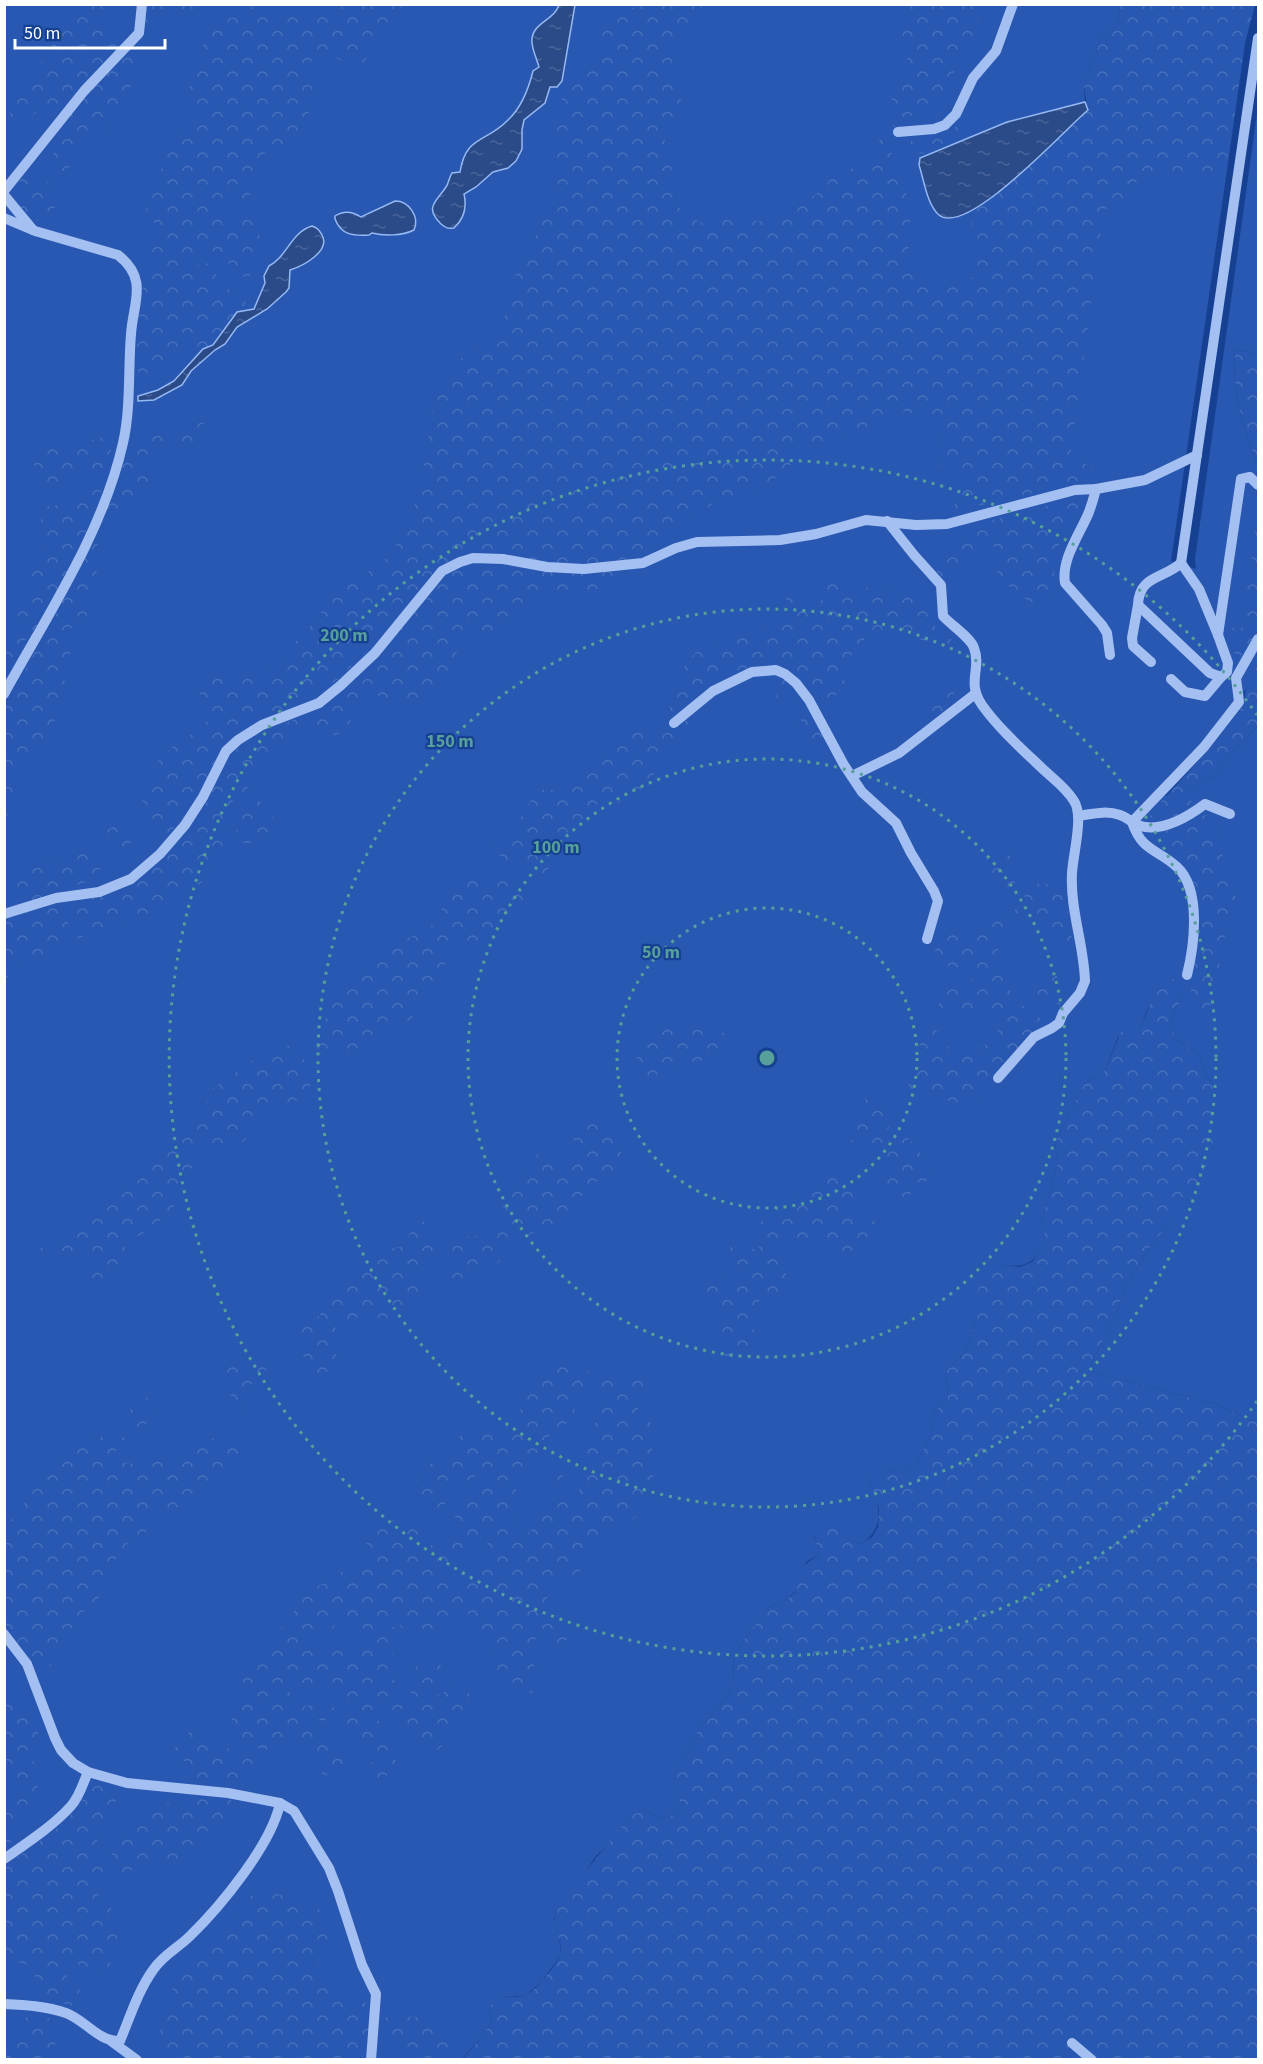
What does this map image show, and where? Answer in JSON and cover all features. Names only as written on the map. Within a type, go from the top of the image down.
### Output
[{"type":"street","points":[[4,191],[84,91],[139,33],[142,4]]},
{"type":"street","points":[[898,132],[934,129],[945,125],[956,114],[973,78],[996,51],[1013,4]]},
{"type":"street","points":[[1151,662],[1133,646],[1138,596],[1144,585],[1156,576],[1172,571],[1181,563],[1258,38]]},
{"type":"street","points":[[4,195],[35,231]]},
{"type":"street","points":[[4,218],[35,231],[118,255],[128,262],[135,273],[137,298],[131,331],[127,413],[123,443],[114,474],[95,525],[65,586],[4,693]]},
{"type":"street","points":[[4,914],[56,898],[99,892],[130,879],[160,854],[185,825],[203,797],[226,751],[262,724],[319,703],[375,653],[442,571],[460,562],[473,558],[584,569],[643,563],[676,548],[697,543],[720,540],[780,540],[816,534],[854,522],[947,524],[1075,490],[1096,489],[1145,480],[1197,455]]},
{"type":"street","points":[[1218,635],[1241,479],[1250,477],[1258,485]]},
{"type":"street","points":[[1096,489],[1063,574],[1065,583],[1107,633],[1110,655]]},
{"type":"street","points":[[887,521],[941,585],[943,616],[970,640],[975,649],[975,694],[983,706],[1076,803],[1078,816],[1071,885],[1085,981],[1080,993],[1063,1013],[1059,1023],[1034,1037],[998,1078]]},
{"type":"street","points":[[1132,822],[1204,747],[1239,702],[1228,676],[1228,663],[1218,635],[1198,589],[1181,563]]},
{"type":"street","points":[[1138,605],[1210,673],[1228,676]]},
{"type":"street","points":[[1171,679],[1185,692],[1205,696],[1228,676],[1258,639]]},
{"type":"street","points":[[674,723],[713,691],[752,672],[776,670],[796,683],[862,792],[896,823],[934,891],[938,902],[927,939]]},
{"type":"street","points":[[852,776],[899,753],[975,694]]},
{"type":"street","points":[[1078,816],[1099,812],[1120,815],[1143,827],[1154,827],[1189,817],[1204,804],[1230,814]]},
{"type":"street","points":[[1132,822],[1136,833],[1148,848],[1178,868],[1186,880],[1191,896],[1194,925],[1192,953],[1187,975]]},
{"type":"street","points":[[4,1634],[27,1665],[61,1750],[73,1763],[88,1772],[127,1783],[201,1789],[280,1803],[294,1811],[328,1868],[338,1891],[362,1965],[376,1994],[371,2060]]},
{"type":"street","points":[[4,1859],[72,1805],[88,1772]]},
{"type":"street","points":[[111,2041],[120,2041],[140,1993],[153,1970],[164,1956],[188,1938],[209,1917],[258,1852],[278,1813],[280,1803]]},
{"type":"street","points":[[4,2004],[33,2006],[69,2014],[137,2060]]},
{"type":"street","points":[[1072,2043],[1092,2060]]},
{"type":"green space","points":[[5,5],[1119,5],[1118,25],[1101,38],[1084,87],[1085,102],[1226,177],[1171,561],[1196,569],[1195,559],[1258,106],[1258,353],[1235,350],[1234,365],[1240,410],[1258,467],[1258,667],[1244,692],[1245,704],[1209,749],[1165,796],[1187,793],[1205,777],[1212,779],[1231,754],[1258,726],[1258,1422],[1216,1404],[1095,1373],[1090,1366],[1115,1316],[1126,1287],[1152,1244],[1170,1224],[1215,1089],[1204,1070],[1200,1055],[1174,1038],[1172,1017],[1184,993],[1147,1009],[1141,1027],[1118,1037],[1105,1071],[1085,1083],[1055,1142],[1058,1163],[1041,1222],[1048,1241],[1030,1262],[1003,1265],[975,1299],[975,1319],[967,1350],[946,1371],[948,1398],[935,1412],[931,1434],[917,1463],[905,1473],[884,1468],[869,1479],[879,1514],[875,1530],[861,1544],[843,1534],[814,1537],[819,1550],[818,1555],[806,1562],[796,1591],[783,1602],[769,1607],[743,1641],[734,1658],[733,1681],[727,1696],[710,1718],[700,1726],[690,1747],[677,1763],[673,1787],[682,1803],[680,1812],[662,1819],[644,1810],[632,1815],[611,1842],[596,1856],[554,1918],[561,1955],[541,1982],[526,1995],[504,1997],[488,2010],[492,2020],[485,2033],[462,2059],[5,2060]]},
{"type":"green space","points":[[77,5],[111,5],[104,11],[101,22],[106,27],[118,27],[123,37],[122,44],[57,118],[45,108],[25,120],[16,122],[9,116],[21,84],[40,65]]},
{"type":"green space","points":[[146,5],[202,5],[200,8],[184,13],[171,9],[164,18],[143,27]]},
{"type":"green space","points":[[345,5],[403,5],[382,41],[361,65],[350,66],[332,57],[312,60],[307,72],[313,91],[317,95],[291,149],[268,152],[259,158],[254,170],[251,192],[245,199],[224,205],[220,217],[222,224],[228,224],[254,211],[259,213],[263,219],[251,275],[245,278],[216,252],[205,248],[198,253],[198,265],[209,263],[225,287],[243,294],[246,302],[244,310],[234,315],[218,340],[211,346],[175,356],[153,380],[140,378],[138,371],[140,359],[135,353],[143,286],[152,268],[149,256],[155,242],[154,221],[147,213],[144,203],[158,180],[172,134],[182,126],[197,125],[197,117],[186,100],[188,89],[194,82],[207,28],[219,24],[225,18],[238,18],[247,6],[302,14],[333,11]]},
{"type":"green space","points":[[642,5],[703,5],[683,37],[669,49],[675,74],[675,90],[682,101],[684,115],[678,125],[664,138],[672,160],[671,193],[684,212],[713,227],[729,217],[746,221],[768,221],[822,190],[835,174],[875,161],[876,146],[880,139],[884,140],[896,161],[907,196],[911,233],[909,253],[912,266],[929,280],[967,283],[975,274],[977,264],[971,212],[1004,190],[1088,110],[1084,87],[1101,38],[1118,25],[1119,5],[1255,5],[1245,43],[1226,177],[1156,173],[1133,184],[1114,210],[1104,209],[1070,459],[1092,467],[1091,477],[956,511],[954,502],[961,480],[932,458],[942,444],[942,429],[923,416],[905,411],[829,443],[798,448],[790,466],[772,481],[750,493],[716,501],[657,547],[629,560],[562,564],[473,553],[456,557],[438,567],[369,649],[337,680],[294,707],[262,718],[222,747],[197,798],[178,824],[162,838],[159,830],[143,820],[142,807],[145,790],[155,766],[163,755],[206,722],[209,716],[200,698],[203,686],[216,675],[233,679],[258,678],[283,656],[319,616],[336,592],[359,579],[390,555],[410,523],[423,472],[432,412],[442,384],[456,363],[496,330],[510,307],[513,280],[556,195],[557,114],[564,93],[598,50],[604,20],[619,12]]},
{"type":"green space","points":[[907,5],[979,5],[977,38],[957,60],[952,80],[939,94],[930,120],[907,114],[903,125],[896,127],[890,125],[890,117],[896,105],[890,94],[907,64],[902,33]]},
{"type":"green space","points":[[123,57],[132,57],[133,61],[130,92],[119,112],[106,131],[69,156],[70,172],[62,178],[56,177],[50,164],[63,121],[83,96]]},
{"type":"green space","points":[[958,126],[963,131],[963,137],[946,146],[922,154],[915,154],[911,149],[910,143],[914,136],[931,135]]},
{"type":"green space","points":[[34,174],[46,179],[58,201],[50,213],[38,221],[20,209],[18,200],[18,188],[22,175]]},
{"type":"green space","points":[[1235,350],[1258,353],[1258,467],[1237,395]]},
{"type":"green space","points":[[193,420],[205,424],[202,434],[189,455],[173,448],[154,455],[149,473],[157,483],[154,489],[108,519],[100,527],[120,476],[128,447],[140,445],[147,430],[172,434]]},
{"type":"green space","points":[[102,438],[108,442],[112,454],[92,519],[62,583],[32,635],[23,642],[21,654],[5,683],[5,639],[13,639],[20,628],[16,607],[26,601],[30,593],[26,571],[31,560],[44,546],[41,529],[42,514],[50,506],[58,505],[69,508],[86,497],[91,470],[86,464],[75,468],[54,485],[34,476],[36,458],[39,452],[50,446]]},
{"type":"green space","points":[[1072,499],[1082,504],[1081,514],[1076,522],[1067,524],[1059,542],[1059,556],[1054,568],[1055,583],[1059,594],[1053,600],[1038,605],[1023,598],[996,575],[1002,558],[987,542],[979,541],[967,566],[952,579],[946,581],[935,568],[932,553],[947,552],[953,549],[963,532],[993,520]]},
{"type":"green space","points":[[1258,514],[1258,630],[1243,655],[1238,656],[1228,643],[1228,627],[1241,630]]},
{"type":"green space","points":[[96,538],[101,560],[88,614],[82,623],[67,630],[64,639],[72,646],[65,673],[63,706],[55,719],[43,753],[19,767],[13,774],[12,798],[5,820],[5,704]]},
{"type":"green space","points":[[477,563],[622,570],[621,575],[594,591],[536,595],[527,602],[522,610],[504,618],[494,635],[481,637],[477,631],[464,631],[457,646],[460,662],[455,673],[439,682],[436,692],[422,700],[411,698],[396,703],[384,702],[375,692],[363,691],[351,710],[350,726],[335,735],[316,736],[312,730],[314,717],[381,654],[446,574],[461,565]]},
{"type":"green space","points":[[834,574],[861,593],[876,580],[883,588],[903,594],[930,607],[928,614],[931,625],[944,632],[960,650],[901,635],[883,633],[873,635],[865,639],[853,652],[846,670],[844,688],[831,699],[814,697],[766,666],[753,666],[708,687],[694,702],[672,717],[667,715],[684,667],[695,653],[737,631],[756,632],[770,626],[779,618],[787,597],[796,596],[796,605],[806,607],[817,604],[826,594],[825,576]]},
{"type":"green space","points":[[1257,667],[1258,726],[1231,754],[1212,779],[1205,777],[1187,793],[1193,804],[1178,815],[1167,819],[1150,817],[1245,704],[1245,693]]},
{"type":"green space","points":[[780,675],[797,691],[780,710],[774,709]]},
{"type":"green space","points":[[947,682],[951,682],[953,688],[951,704],[933,717],[931,708]]},
{"type":"green space","points":[[806,703],[823,737],[805,742],[792,727],[802,723],[799,709]]},
{"type":"green space","points":[[696,711],[699,717],[695,728],[658,766],[651,780],[613,808],[596,804],[589,808],[597,820],[565,845],[539,881],[534,877],[534,870],[511,862],[491,848],[514,828],[540,790],[568,790],[585,773],[596,770],[631,732],[640,730],[649,738],[657,739],[684,722]]},
{"type":"green space","points":[[299,718],[293,734],[280,748],[274,759],[241,780],[235,789],[222,861],[200,884],[181,888],[152,911],[122,924],[96,930],[83,930],[74,924],[69,907],[78,901],[98,897],[134,882],[163,859],[188,829],[231,755],[241,744],[262,732]]},
{"type":"green space","points":[[246,786],[260,802],[272,811],[273,817],[271,827],[264,836],[247,843],[236,840],[238,804],[242,787]]},
{"type":"green space","points":[[1208,815],[1216,824],[1224,863],[1234,882],[1236,894],[1207,1018],[1196,1013],[1189,1006],[1192,983],[1190,879],[1181,866],[1156,849],[1147,838],[1155,832]]},
{"type":"green space","points":[[120,822],[129,824],[135,834],[129,848],[117,850],[103,846],[105,833]]},
{"type":"green space","points":[[85,850],[95,856],[100,869],[96,878],[20,907],[16,900],[17,893],[9,885],[16,875],[35,863],[48,859],[63,860]]},
{"type":"green space","points":[[995,852],[1009,855],[1016,860],[1014,888],[1003,899],[1004,882],[998,876],[987,872],[985,863],[987,855]]},
{"type":"green space","points":[[478,875],[491,882],[511,879],[524,894],[525,903],[497,938],[480,952],[469,951],[452,944],[443,970],[420,998],[421,1010],[399,1028],[374,1039],[360,1054],[348,1058],[327,1051],[314,1055],[312,1043],[326,1018],[332,999],[408,938],[425,931],[440,918],[444,900],[451,892]]},
{"type":"green space","points":[[1064,883],[1074,951],[1061,944],[1055,931],[1036,922],[1030,903],[1024,896],[1025,891],[1036,884]]},
{"type":"green space","points":[[52,904],[61,910],[73,930],[84,937],[59,947],[38,964],[22,962],[15,964],[5,981],[5,920]]},
{"type":"green space","points":[[1016,909],[1022,918],[1000,944],[996,959],[1011,978],[1011,1000],[1036,1013],[1044,1029],[1022,1043],[976,1102],[954,1102],[932,1097],[923,1091],[909,1089],[908,1083],[921,1041],[931,1028],[939,1032],[944,1046],[970,1050],[994,1041],[1007,1013],[984,1009],[954,1014],[943,1011],[938,1006],[949,984],[970,984],[974,976],[958,968],[950,966],[941,968],[934,963],[937,944],[945,935],[957,931],[978,930]]},
{"type":"green space","points":[[1055,970],[1062,971],[1050,985],[1065,997],[1063,1003],[1059,1005],[1044,995],[1038,995],[1037,988],[1047,975]]},
{"type":"green space","points":[[1172,978],[1184,993],[1172,1017],[1174,1038],[1200,1055],[1204,1070],[1215,1089],[1216,1112],[1212,1153],[1195,1189],[1170,1224],[1152,1244],[1126,1287],[1115,1316],[1090,1366],[1095,1373],[1216,1404],[1258,1422],[1258,2059],[462,2060],[485,2033],[492,2020],[488,2010],[492,2004],[500,1998],[529,1993],[553,1967],[559,1958],[561,1948],[555,1921],[559,1903],[632,1815],[644,1810],[662,1819],[680,1812],[681,1803],[673,1787],[673,1772],[677,1763],[690,1747],[700,1726],[710,1718],[727,1696],[733,1681],[734,1658],[743,1641],[769,1607],[783,1602],[796,1592],[794,1573],[818,1555],[815,1536],[822,1523],[835,1524],[849,1539],[861,1544],[872,1537],[878,1527],[879,1509],[869,1478],[872,1469],[884,1468],[905,1473],[917,1463],[931,1434],[935,1412],[948,1398],[946,1371],[967,1350],[975,1319],[975,1299],[985,1273],[1003,1265],[1020,1267],[1032,1262],[1047,1242],[1041,1222],[1058,1163],[1055,1142],[1085,1083],[1105,1071],[1121,1032],[1141,1027],[1149,1006]]},
{"type":"green space","points":[[699,1022],[717,1028],[725,1034],[713,1058],[692,1062],[678,1072],[635,1080],[631,1073],[637,1057],[652,1041],[669,1027],[678,1023]]},
{"type":"green space","points":[[273,1046],[290,1046],[306,1062],[312,1074],[310,1087],[293,1103],[268,1113],[239,1145],[232,1149],[220,1151],[197,1146],[188,1147],[189,1156],[196,1163],[184,1178],[174,1207],[152,1228],[128,1242],[125,1247],[124,1264],[107,1286],[87,1287],[90,1270],[98,1262],[97,1253],[28,1262],[25,1258],[35,1251],[79,1230],[117,1200],[178,1144],[189,1121],[203,1115],[209,1091]]},
{"type":"green space","points":[[867,1098],[880,1098],[891,1113],[888,1132],[883,1142],[875,1147],[867,1148],[851,1141],[861,1114],[861,1103]]},
{"type":"green space","points":[[588,1114],[608,1121],[618,1140],[621,1155],[614,1170],[590,1186],[570,1212],[552,1225],[526,1236],[513,1246],[493,1268],[472,1277],[445,1282],[451,1259],[435,1259],[409,1285],[416,1286],[427,1282],[428,1290],[400,1312],[387,1318],[355,1318],[340,1323],[334,1333],[337,1359],[318,1382],[309,1379],[304,1357],[298,1349],[302,1327],[308,1321],[320,1316],[328,1299],[355,1270],[376,1254],[405,1246],[414,1222],[427,1222],[431,1229],[431,1238],[477,1236],[481,1246],[488,1245],[495,1215],[507,1202],[510,1186],[543,1148],[554,1154],[554,1161],[564,1168],[571,1166],[578,1159],[572,1129],[577,1118]]},
{"type":"green space","points":[[893,1130],[900,1141],[907,1137],[914,1144],[914,1149],[922,1154],[926,1164],[935,1171],[925,1182],[917,1182],[906,1198],[895,1202],[883,1194],[888,1177],[879,1154],[888,1143]]},
{"type":"green space","points":[[832,1172],[838,1180],[850,1184],[858,1220],[878,1221],[878,1228],[844,1257],[831,1257],[827,1247],[804,1238],[784,1243],[778,1251],[787,1256],[784,1269],[790,1285],[778,1297],[765,1295],[752,1308],[751,1323],[754,1330],[751,1343],[740,1357],[726,1358],[718,1343],[724,1321],[723,1315],[701,1297],[706,1280],[713,1269],[720,1273],[725,1282],[739,1275],[740,1270],[733,1266],[725,1254],[733,1244],[744,1249],[757,1249],[762,1244],[761,1221],[776,1206],[789,1198],[812,1185],[821,1186],[824,1176]]},
{"type":"green space","points":[[249,1358],[260,1361],[267,1369],[261,1381],[250,1385],[248,1393],[251,1405],[245,1409],[229,1393],[221,1372],[228,1365],[242,1364]]},
{"type":"green space","points":[[560,1366],[588,1366],[589,1381],[578,1393],[574,1413],[565,1425],[553,1431],[537,1453],[528,1455],[515,1480],[517,1495],[512,1523],[513,1536],[527,1534],[538,1524],[555,1490],[554,1478],[558,1465],[564,1466],[562,1490],[571,1496],[577,1494],[585,1476],[591,1429],[600,1418],[601,1403],[596,1387],[610,1377],[629,1373],[651,1378],[638,1412],[654,1426],[656,1431],[650,1463],[654,1479],[653,1487],[646,1503],[631,1522],[628,1525],[615,1522],[605,1543],[589,1555],[580,1571],[562,1580],[549,1592],[543,1613],[492,1653],[483,1642],[475,1617],[466,1613],[438,1624],[429,1632],[403,1630],[398,1621],[391,1622],[395,1631],[396,1643],[390,1672],[399,1688],[400,1701],[411,1698],[410,1672],[424,1660],[440,1656],[441,1672],[453,1681],[404,1707],[391,1719],[385,1713],[369,1709],[366,1716],[379,1721],[382,1726],[375,1740],[365,1751],[353,1740],[344,1726],[343,1715],[347,1699],[338,1683],[318,1682],[286,1688],[302,1707],[325,1702],[339,1711],[334,1721],[317,1720],[313,1724],[316,1735],[350,1754],[354,1762],[350,1772],[337,1779],[322,1774],[313,1748],[298,1741],[284,1738],[266,1750],[242,1745],[234,1730],[232,1719],[245,1696],[243,1680],[246,1667],[264,1652],[311,1589],[327,1582],[350,1566],[365,1563],[368,1526],[385,1519],[393,1520],[400,1527],[416,1529],[424,1552],[431,1545],[447,1545],[461,1532],[455,1517],[458,1504],[483,1491],[487,1479],[481,1472],[460,1487],[445,1490],[446,1500],[442,1513],[428,1511],[422,1503],[413,1499],[409,1487],[430,1464],[451,1454],[463,1431],[499,1428],[510,1422],[517,1416],[534,1382],[540,1375],[548,1369]],"holes":[[[477,1539],[487,1539],[488,1551],[471,1573],[448,1575],[433,1571],[438,1563],[451,1561],[460,1556]],[[338,1618],[352,1621],[367,1631],[362,1640],[353,1645],[340,1646],[329,1657],[314,1648],[311,1643],[319,1636],[332,1631]]]},
{"type":"green space","points":[[163,1396],[148,1417],[142,1438],[140,1441],[137,1440],[137,1423],[126,1418],[129,1412],[140,1400]]},
{"type":"green space","points":[[116,1431],[126,1439],[116,1448],[115,1461],[122,1463],[142,1464],[162,1460],[172,1457],[193,1444],[214,1439],[227,1442],[241,1451],[235,1464],[226,1474],[210,1483],[203,1498],[179,1507],[153,1510],[145,1532],[126,1544],[112,1565],[109,1579],[98,1599],[77,1617],[66,1641],[58,1648],[51,1666],[33,1667],[5,1626],[4,1517],[14,1520],[20,1518],[28,1490],[41,1478],[90,1441]]},
{"type":"green space","points":[[562,1614],[567,1615],[569,1629],[567,1640],[561,1648],[535,1639],[530,1659],[542,1677],[540,1688],[531,1693],[520,1693],[515,1683],[495,1677],[494,1668],[499,1658],[549,1618]]},
{"type":"green space","points":[[458,1685],[471,1695],[449,1737],[429,1757],[419,1750],[405,1727],[408,1713]]},
{"type":"green space","points":[[5,1702],[17,1702],[36,1727],[40,1739],[34,1758],[33,1772],[38,1788],[36,1802],[20,1818],[15,1838],[5,1848],[5,1802],[9,1801],[14,1788],[13,1777],[5,1769]]},
{"type":"green space","points":[[203,1727],[211,1732],[211,1737],[225,1745],[234,1755],[258,1756],[262,1763],[248,1779],[241,1783],[226,1786],[197,1784],[190,1762],[174,1759],[172,1753],[185,1736]]},
{"type":"green space","points":[[381,1740],[388,1746],[390,1756],[399,1763],[398,1771],[381,1778],[366,1779],[373,1759],[373,1751]]},
{"type":"green space","points":[[95,1781],[104,1783],[119,1795],[99,1834],[94,1853],[106,1861],[111,1858],[117,1837],[128,1822],[162,1801],[175,1806],[191,1794],[230,1799],[236,1808],[222,1832],[206,1831],[190,1853],[184,1857],[139,1867],[117,1876],[93,1876],[89,1881],[91,1885],[115,1914],[119,1929],[118,1937],[108,1970],[98,1975],[83,1969],[72,1958],[66,1959],[62,1964],[63,1970],[81,1992],[82,1998],[71,2006],[46,1995],[38,1985],[29,1965],[16,1962],[5,1967],[5,1866],[60,1825],[79,1806]]},
{"type":"green space","points":[[256,1890],[297,1898],[326,1913],[328,1943],[320,1957],[315,1977],[328,1989],[364,2000],[368,2008],[369,2023],[357,2059],[165,2059],[159,2034],[176,1977],[191,1955],[212,1943]]},
{"type":"green space","points":[[35,2014],[48,2017],[53,2027],[55,2049],[51,2059],[5,2059],[5,2055],[11,2053],[19,2037],[20,2020]]},
{"type":"green space","points":[[388,2016],[420,2017],[449,2044],[443,2059],[418,2057],[420,2052],[412,2045],[392,2050],[383,2035],[379,2022]]},
{"type":"water","points":[[559,5],[575,5],[562,81],[557,87],[550,87],[545,103],[524,120],[522,149],[516,161],[508,168],[493,172],[464,194],[465,208],[461,220],[454,228],[446,227],[433,213],[433,205],[447,185],[452,173],[460,172],[463,160],[472,145],[500,127],[517,110],[533,71],[539,67],[532,36],[538,26],[552,15]]},
{"type":"water","points":[[1085,102],[1088,110],[993,197],[971,211],[953,218],[939,215],[935,211],[924,185],[919,165],[920,158],[1007,122]]},
{"type":"water","points":[[395,201],[405,204],[412,211],[416,220],[414,230],[393,235],[372,233],[353,235],[344,231],[335,219],[335,216],[345,212],[361,217]]},
{"type":"water","points":[[312,226],[322,235],[323,247],[314,257],[290,270],[289,288],[286,292],[267,309],[237,327],[225,344],[191,371],[182,385],[154,400],[138,401],[138,396],[158,390],[174,381],[203,349],[213,345],[237,312],[254,309],[265,283],[264,276],[269,266],[280,257],[299,234]]}]
